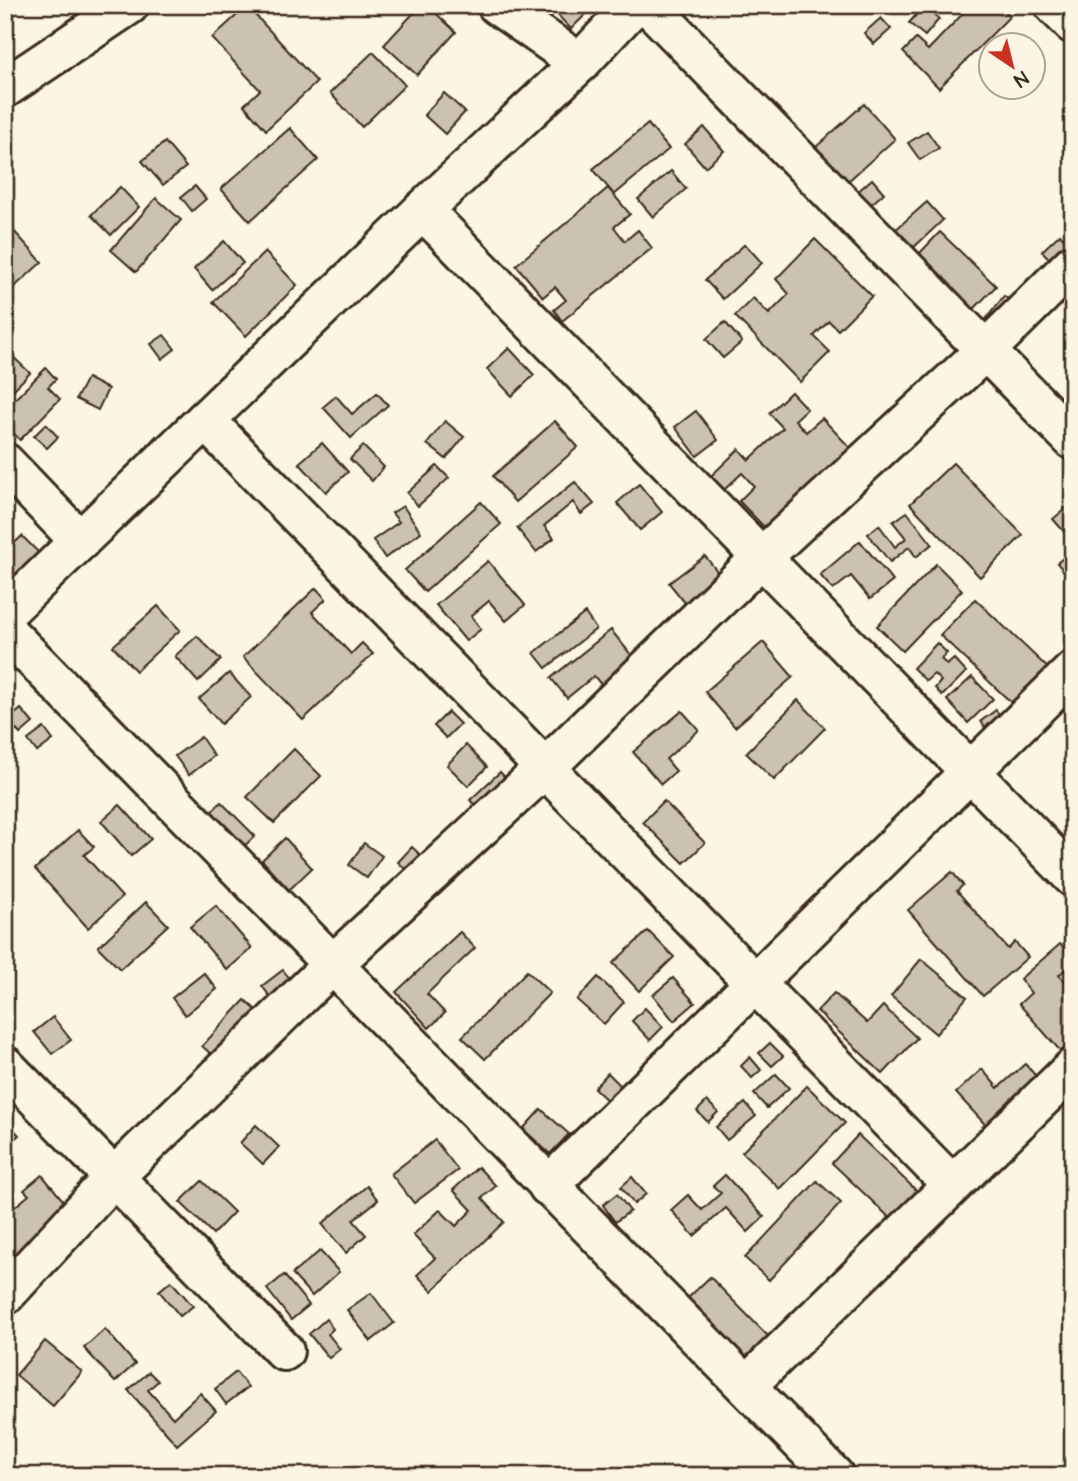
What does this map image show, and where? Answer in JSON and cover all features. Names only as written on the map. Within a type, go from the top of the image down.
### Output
[{"type":"street","points":[[5,88],[129,5]]},
{"type":"street","points":[[497,5],[580,62]]},
{"type":"street","points":[[5,612],[423,209],[580,62],[634,5]]},
{"type":"street","points":[[648,5],[1073,440]]},
{"type":"street","points":[[1054,5],[1073,24]]},
{"type":"street","points":[[423,209],[1073,877]]},
{"type":"street","points":[[5,1295],[114,1177],[332,965],[545,768],[762,557],[986,350],[1073,264]]},
{"type":"street","points":[[205,420],[952,1185]]},
{"type":"street","points":[[5,463],[80,541]]},
{"type":"street","points":[[5,630],[834,1476]]},
{"type":"street","points":[[548,1186],[1073,671]]},
{"type":"street","points":[[5,1066],[284,1351]]},
{"type":"street","points":[[747,1385],[1073,1068]]},
{"type":"building","points":[[421,5],[427,5],[456,32],[417,75],[384,45]]},
{"type":"building","points":[[548,5],[595,5],[571,29]]},
{"type":"building","points":[[971,5],[999,5],[1010,16],[994,32],[976,32],[976,50],[939,88],[903,52],[916,39],[928,50]]},
{"type":"building","points":[[247,6],[317,82],[266,130],[244,105],[260,90],[212,38]]},
{"type":"building","points":[[924,6],[939,19],[925,36],[909,23]]},
{"type":"building","points":[[881,18],[891,29],[874,44],[864,33]]},
{"type":"building","points":[[373,52],[405,85],[362,127],[330,93]]},
{"type":"building","points":[[444,93],[465,112],[445,134],[424,115]]},
{"type":"building","points":[[864,104],[895,139],[847,182],[816,147]]},
{"type":"building","points":[[648,124],[669,149],[614,195],[593,169]]},
{"type":"building","points":[[704,127],[724,151],[705,167],[685,144]]},
{"type":"building","points":[[290,128],[318,160],[250,221],[221,189]]},
{"type":"building","points":[[927,131],[939,148],[920,160],[908,143]]},
{"type":"building","points":[[165,142],[186,167],[163,185],[142,161]]},
{"type":"building","points":[[671,171],[686,189],[653,217],[638,199]]},
{"type":"building","points":[[872,179],[884,193],[867,208],[855,194]]},
{"type":"building","points":[[195,186],[206,199],[192,211],[181,197]]},
{"type":"building","points":[[120,187],[139,207],[111,235],[91,215]]},
{"type":"building","points":[[608,188],[630,214],[614,227],[625,241],[638,230],[652,248],[562,321],[554,310],[566,300],[555,287],[543,297],[516,265]]},
{"type":"building","points":[[156,198],[181,220],[136,272],[111,250]]},
{"type":"building","points":[[927,202],[943,220],[911,250],[894,231]]},
{"type":"building","points":[[12,229],[42,262],[11,290],[5,283],[5,235]]},
{"type":"building","points":[[940,232],[996,286],[973,310],[917,256]]},
{"type":"building","points":[[1060,234],[1073,249],[1058,268],[1042,251]]},
{"type":"building","points":[[815,239],[872,296],[838,330],[829,321],[814,336],[830,352],[800,382],[735,316],[753,298],[769,314],[789,294],[776,279]]},
{"type":"building","points":[[224,241],[243,263],[212,290],[194,269]]},
{"type":"building","points":[[745,244],[762,263],[723,299],[705,280]]},
{"type":"building","points":[[265,252],[297,285],[246,336],[213,302]]},
{"type":"building","points":[[1004,296],[1019,307],[997,334],[983,323]]},
{"type":"building","points":[[725,322],[742,342],[723,358],[706,339]]},
{"type":"building","points":[[164,335],[175,349],[162,359],[151,344]]},
{"type":"building","points":[[509,348],[534,375],[512,396],[487,369]]},
{"type":"building","points":[[5,349],[30,373],[5,398]]},
{"type":"building","points":[[46,368],[56,379],[48,387],[60,399],[20,440],[5,425],[5,409]]},
{"type":"building","points":[[87,378],[108,389],[98,410],[76,399]]},
{"type":"building","points":[[791,392],[807,409],[795,420],[806,432],[822,418],[853,451],[768,531],[739,501],[754,486],[742,473],[724,490],[711,476],[739,449],[749,460],[783,428],[769,413]]},
{"type":"building","points":[[377,393],[388,405],[351,438],[323,407],[336,396],[352,414]]},
{"type":"building","points":[[696,411],[718,440],[697,456],[675,427]]},
{"type":"building","points":[[445,421],[464,437],[446,459],[427,444]]},
{"type":"building","points":[[555,421],[578,447],[515,502],[493,476]]},
{"type":"building","points":[[46,424],[58,437],[47,448],[34,436]]},
{"type":"building","points":[[156,436],[168,449],[154,463],[142,451]]},
{"type":"building","points":[[322,443],[348,472],[326,492],[299,463]]},
{"type":"building","points":[[363,446],[384,467],[372,481],[350,459]]},
{"type":"building","points":[[953,463],[1023,535],[980,577],[910,504]]},
{"type":"building","points":[[437,466],[449,478],[418,506],[407,493]]},
{"type":"building","points":[[575,482],[594,504],[581,514],[573,502],[544,526],[554,538],[536,552],[517,528]]},
{"type":"building","points":[[639,484],[662,512],[640,530],[617,503]]},
{"type":"building","points":[[481,502],[501,524],[425,592],[405,570]]},
{"type":"building","points":[[1073,504],[1073,542],[1053,519]]},
{"type":"building","points":[[403,506],[421,532],[385,558],[373,540],[399,522],[392,513]]},
{"type":"building","points":[[907,512],[932,544],[916,557],[909,547],[890,562],[868,534],[879,525],[895,547],[906,538],[893,522]]},
{"type":"building","points":[[22,536],[43,557],[12,588],[5,581],[5,552]]},
{"type":"building","points":[[860,541],[893,581],[870,599],[851,576],[833,590],[820,575]]},
{"type":"building","points":[[1073,550],[1073,571],[1067,575],[1057,563]]},
{"type":"building","points":[[705,556],[725,581],[690,609],[669,583]]},
{"type":"building","points":[[488,561],[525,605],[506,621],[489,601],[471,616],[481,629],[466,641],[436,605]]},
{"type":"building","points":[[936,564],[962,590],[903,651],[877,626]]},
{"type":"building","points":[[316,588],[326,599],[312,612],[351,654],[362,643],[373,654],[303,720],[243,657]]},
{"type":"building","points":[[975,599],[1051,671],[1016,707],[940,635]]},
{"type":"building","points":[[158,606],[180,630],[136,671],[113,646]]},
{"type":"building","points":[[585,613],[596,629],[546,668],[534,653]]},
{"type":"building","points":[[611,630],[641,667],[609,694],[594,676],[567,698],[551,678]]},
{"type":"building","points":[[197,636],[221,660],[198,682],[175,656]]},
{"type":"building","points":[[763,642],[793,677],[735,727],[705,692]]},
{"type":"building","points":[[937,643],[947,653],[941,659],[947,665],[954,659],[966,672],[942,696],[935,688],[941,681],[934,674],[926,681],[913,668]]},
{"type":"building","points":[[229,673],[251,697],[221,724],[199,699]]},
{"type":"building","points":[[972,677],[993,699],[968,723],[947,700]]},
{"type":"building","points":[[798,700],[825,728],[774,780],[746,753]]},
{"type":"building","points":[[21,709],[33,723],[20,734],[8,720]]},
{"type":"building","points":[[996,710],[1008,728],[978,750],[972,741],[987,731],[981,721]]},
{"type":"building","points":[[682,711],[699,730],[666,759],[676,771],[661,784],[633,752]]},
{"type":"building","points":[[448,712],[460,724],[446,738],[434,726]]},
{"type":"building","points":[[44,728],[53,740],[37,752],[28,740]]},
{"type":"building","points":[[201,737],[214,756],[189,775],[175,756]]},
{"type":"building","points":[[466,745],[487,767],[468,786],[447,765]]},
{"type":"building","points":[[294,749],[321,776],[274,823],[247,797]]},
{"type":"building","points":[[500,772],[514,787],[484,816],[470,800]]},
{"type":"building","points":[[664,801],[705,843],[684,863],[643,822]]},
{"type":"building","points":[[221,802],[255,836],[241,849],[207,816]]},
{"type":"building","points":[[120,805],[151,839],[131,856],[101,821]]},
{"type":"building","points":[[78,830],[94,847],[84,855],[122,897],[88,928],[35,869]]},
{"type":"building","points":[[285,838],[312,868],[289,890],[262,860]]},
{"type":"building","points":[[364,843],[382,856],[367,878],[349,865]]},
{"type":"building","points":[[412,847],[430,864],[415,879],[398,862]]},
{"type":"building","points":[[952,872],[963,885],[957,891],[1008,949],[1015,942],[1028,957],[983,996],[908,910]]},
{"type":"building","points":[[146,902],[168,925],[120,969],[98,947]]},
{"type":"building","points":[[216,906],[252,948],[227,970],[190,927]]},
{"type":"building","points":[[648,931],[674,957],[639,991],[613,963]]},
{"type":"building","points":[[460,932],[475,948],[427,994],[445,1013],[429,1028],[396,992]]},
{"type":"building","points":[[1060,944],[1073,957],[1073,962],[1059,975],[1073,990],[1073,1045],[1063,1054],[1019,1004],[1031,993],[1020,979]]},
{"type":"building","points":[[921,959],[967,997],[936,1034],[891,996]]},
{"type":"building","points":[[283,970],[300,992],[279,1008],[262,986]]},
{"type":"building","points":[[527,971],[550,993],[485,1059],[462,1037]]},
{"type":"building","points":[[204,973],[217,989],[185,1015],[172,998]]},
{"type":"building","points":[[598,977],[624,1002],[604,1024],[577,1000]]},
{"type":"building","points":[[673,978],[695,1003],[674,1021],[653,995]]},
{"type":"building","points":[[834,993],[867,1023],[883,1006],[917,1038],[883,1074],[817,1011]]},
{"type":"building","points":[[245,1000],[266,1019],[223,1065],[202,1046]]},
{"type":"building","points":[[645,1008],[663,1027],[650,1040],[632,1021]]},
{"type":"building","points":[[53,1017],[71,1040],[52,1054],[34,1032]]},
{"type":"building","points":[[770,1043],[783,1056],[772,1066],[759,1053]]},
{"type":"building","points":[[750,1057],[761,1070],[752,1078],[741,1066]]},
{"type":"building","points":[[1025,1064],[1046,1087],[995,1135],[956,1093],[982,1069],[998,1088]]},
{"type":"building","points":[[608,1073],[626,1091],[612,1105],[594,1088]]},
{"type":"building","points":[[776,1074],[789,1088],[767,1108],[754,1094]]},
{"type":"building","points":[[807,1086],[845,1123],[780,1189],[742,1152]]},
{"type":"building","points":[[707,1101],[718,1112],[708,1122],[697,1111]]},
{"type":"building","points":[[745,1103],[756,1116],[727,1140],[716,1127]]},
{"type":"building","points":[[541,1109],[569,1134],[550,1154],[523,1129]]},
{"type":"building","points":[[5,1120],[19,1135],[5,1147]]},
{"type":"building","points":[[256,1125],[279,1147],[263,1164],[240,1143]]},
{"type":"building","points":[[858,1135],[917,1191],[891,1219],[832,1163]]},
{"type":"building","points":[[435,1140],[458,1170],[414,1203],[391,1174]]},
{"type":"building","points":[[478,1167],[496,1186],[482,1198],[504,1222],[432,1291],[417,1275],[435,1258],[413,1235],[440,1210],[456,1226],[472,1210],[453,1190]]},
{"type":"building","points":[[42,1175],[72,1211],[11,1262],[5,1255],[5,1215],[29,1195],[24,1190]]},
{"type":"building","points":[[725,1175],[764,1217],[748,1232],[726,1208],[694,1236],[671,1210],[688,1195],[702,1210],[721,1193],[713,1186]]},
{"type":"building","points":[[632,1177],[646,1194],[634,1204],[621,1187]]},
{"type":"building","points":[[202,1181],[234,1212],[213,1234],[180,1202]]},
{"type":"building","points":[[817,1181],[841,1203],[769,1280],[745,1258]]},
{"type":"building","points":[[367,1186],[378,1200],[353,1220],[366,1235],[346,1253],[322,1224]]},
{"type":"building","points":[[617,1194],[630,1211],[615,1222],[603,1205]]},
{"type":"building","points":[[320,1251],[339,1272],[312,1296],[292,1274]]},
{"type":"building","points":[[284,1275],[309,1305],[291,1320],[267,1289]]},
{"type":"building","points":[[710,1277],[769,1337],[746,1359],[687,1299]]},
{"type":"building","points":[[171,1281],[193,1306],[180,1316],[159,1291]]},
{"type":"building","points":[[371,1293],[394,1323],[371,1341],[347,1310]]},
{"type":"building","points":[[326,1319],[333,1329],[328,1334],[340,1349],[329,1358],[309,1334]]},
{"type":"building","points":[[105,1329],[135,1364],[115,1382],[84,1348]]},
{"type":"building","points":[[45,1341],[82,1372],[53,1406],[16,1375]]},
{"type":"building","points":[[149,1372],[158,1381],[148,1390],[173,1418],[200,1393],[216,1411],[177,1445],[128,1390]]},
{"type":"building","points":[[236,1372],[248,1387],[226,1404],[215,1389]]}]
